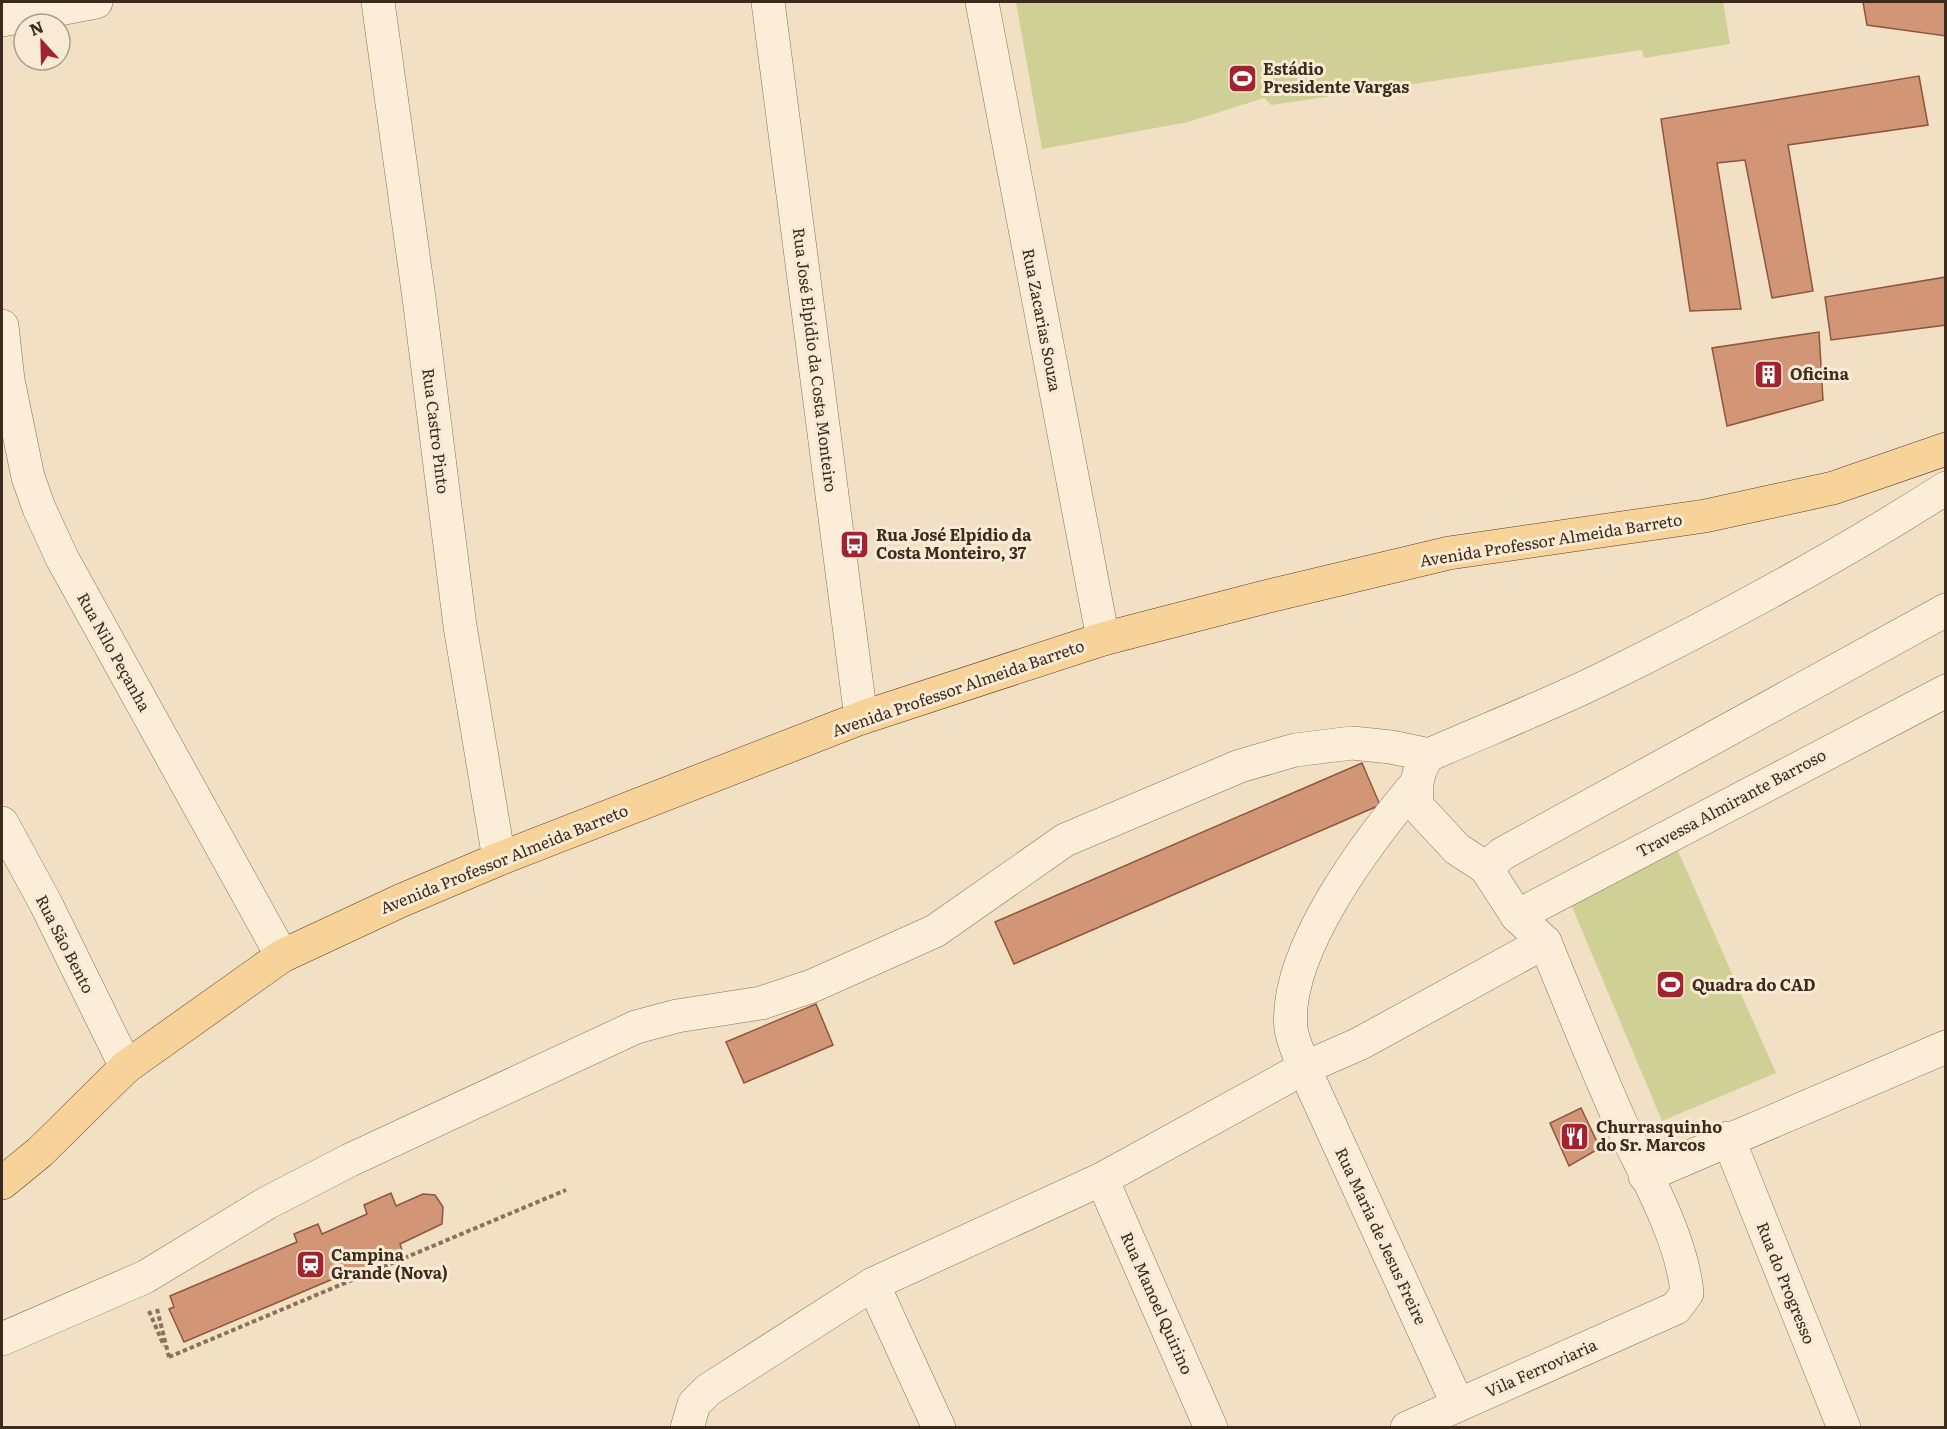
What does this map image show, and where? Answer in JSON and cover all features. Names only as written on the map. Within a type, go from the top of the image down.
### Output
[{"type":"main road","name":"Avenida Professor Almeida Barreto","points":[[2,1183],[40,1152],[126,1067],[282,956],[400,901],[499,859],[861,718],[1103,639],[1449,553],[1705,516],[1833,488],[1946,449]]},
{"type":"street","points":[[2,20],[96,2]]},
{"type":"street","name":"Rua Castro Pinto","points":[[378,2],[419,298],[460,626],[499,859]]},
{"type":"street","name":"Rua José Elpídio da Costa Monteiro","points":[[768,2],[861,718]]},
{"type":"street","name":"Rua Zacarias Souza","points":[[982,2],[1103,639]]},
{"type":"street","name":"Rua Nilo Peçanha","points":[[2,326],[5,381],[28,477],[53,538],[282,956]]},
{"type":"street","points":[[2,1339],[145,1277],[267,1203],[350,1160],[636,1027],[677,1016],[761,1003],[812,986],[935,931],[1065,840],[1240,766],[1295,750],[1352,743],[1391,747],[1429,755],[1598,681],[1739,608],[1891,523],[1946,488]]},
{"type":"street","points":[[1486,868],[1502,854],[1946,610]]},
{"type":"street","name":"Travessa Almirante Barroso","points":[[1517,916],[1946,691]]},
{"type":"street","name":"Rua Maria de Jesus Freire","points":[[1429,755],[1420,766],[1416,784],[1387,819],[1361,857],[1327,910],[1303,956],[1293,989],[1291,1031],[1304,1068],[1458,1405]]},
{"type":"street","points":[[1416,784],[1417,806],[1457,849],[1486,868],[1517,916],[1545,942],[1645,1176],[1728,1138],[1946,1047]]},
{"type":"street","name":"Rua São Bento","points":[[2,823],[46,904],[126,1067]]},
{"type":"street","points":[[690,1416],[708,1390],[873,1284],[1102,1179],[1304,1068],[1359,1044],[1545,942]]},
{"type":"street","name":"Rua do Progresso","points":[[1728,1138],[1844,1428]]},
{"type":"street","name":"Vila Ferroviaria","points":[[1407,1428],[1676,1308],[1687,1293],[1686,1279],[1667,1222],[1645,1176]]},
{"type":"street","name":"Rua Manoel Quirino","points":[[1102,1179],[1211,1428]]},
{"type":"street","points":[[873,1284],[939,1428]]},
{"type":"path","points":[[169,1357],[566,1190]]},
{"type":"path","points":[[155,1300],[169,1357]]},
{"type":"path","points":[[146,1303],[169,1357]]},
{"type":"green space","name":"Estádio Presidente Vargas","points":[[1016,2],[1723,2],[1730,44],[1644,58],[1642,50],[1271,105],[1264,98],[1188,122],[1042,149]]},
{"type":"green space","name":"Quadra do CAD","points":[[1674,842],[1776,1073],[1662,1121],[1568,897]]},
{"type":"building","points":[[1863,2],[1946,2],[1946,36],[1867,25]]},
{"type":"building","points":[[1919,76],[1928,125],[1788,145],[1813,291],[1772,298],[1745,160],[1717,163],[1741,309],[1690,311],[1661,119]]},
{"type":"building","points":[[1946,277],[1946,325],[1831,340],[1825,297]]},
{"type":"building","name":"Oficina","points":[[1819,332],[1823,400],[1727,426],[1712,348]]},
{"type":"building","points":[[1362,763],[1380,805],[1014,964],[995,922]]},
{"type":"building","points":[[816,1004],[833,1045],[744,1083],[726,1042]]},
{"type":"building","name":"Churrasquinho do Sr. Marcos","points":[[1581,1108],[1600,1148],[1569,1166],[1550,1123]]},
{"type":"building","name":"Campina Grande (Nova)","points":[[391,1193],[396,1206],[423,1194],[435,1195],[443,1207],[442,1224],[400,1244],[403,1253],[341,1279],[340,1276],[184,1342],[169,1309],[174,1307],[170,1296],[297,1242],[294,1234],[318,1224],[322,1234],[367,1214],[364,1205]]},
{"type":"place","name":"Estádio Presidente Vargas","points":[[1242,78]]},
{"type":"place","name":"Oficina","points":[[1769,374]]},
{"type":"place","name":"Rua José Elpídio da Costa Monteiro, 37","points":[[855,544]]},
{"type":"place","name":"Quadra do CAD","points":[[1671,985]]},
{"type":"place","name":"Churrasquinho do Sr. Marcos","points":[[1575,1136]]},
{"type":"place","name":"Campina Grande (Nova)","points":[[310,1264]]}]
